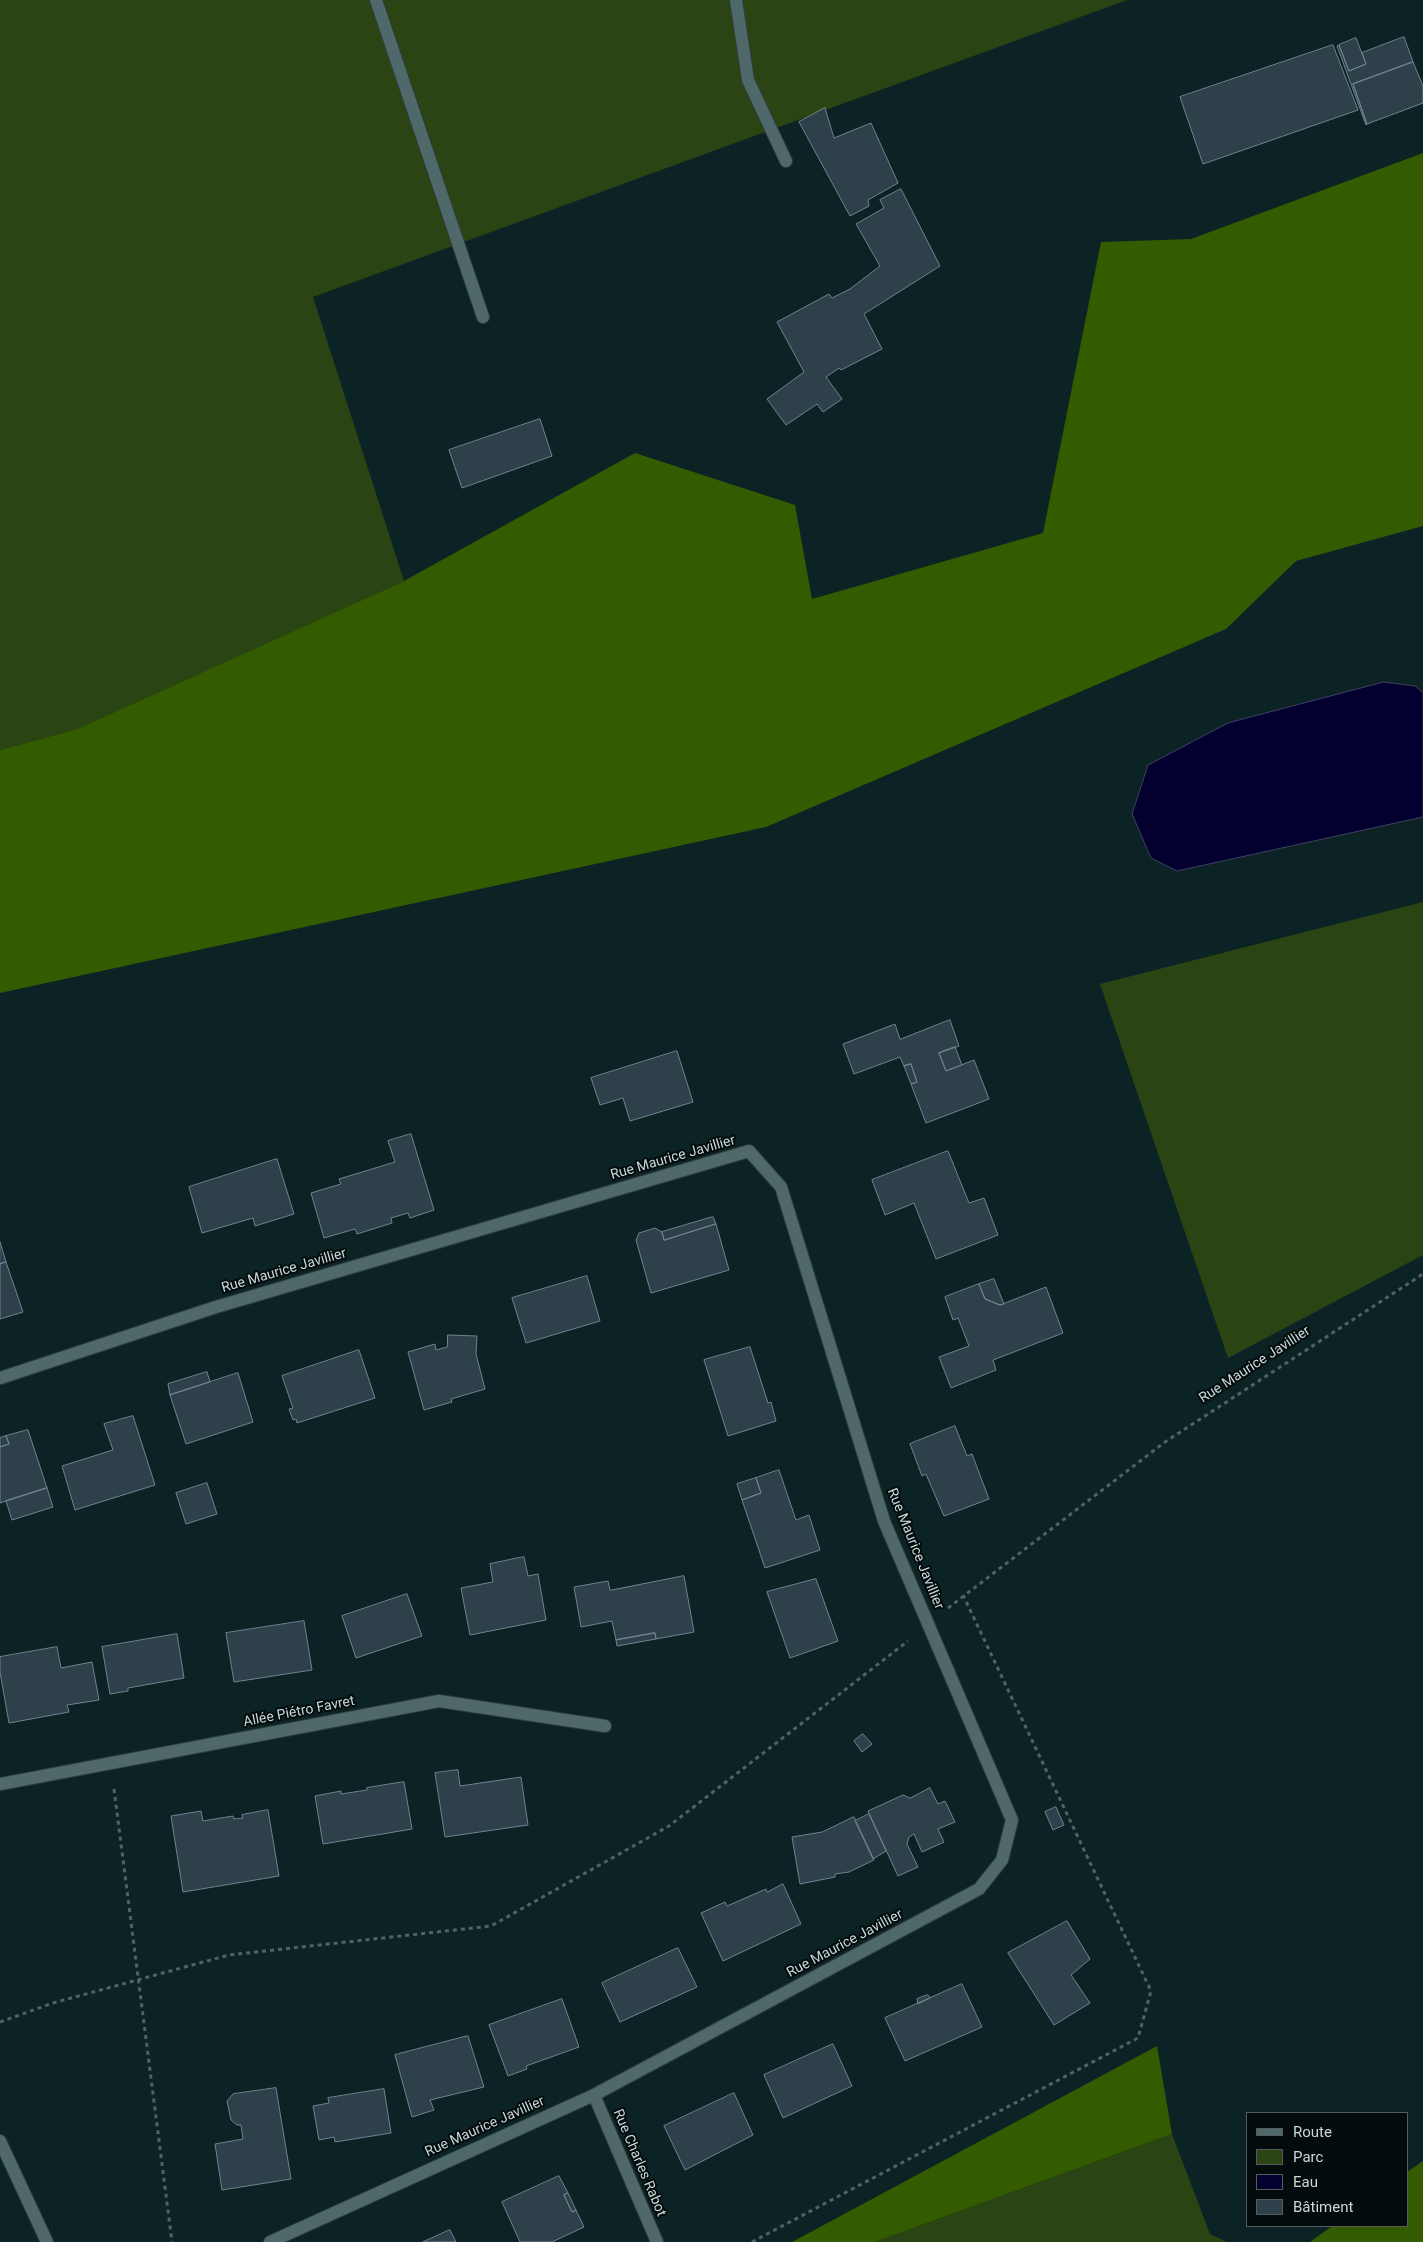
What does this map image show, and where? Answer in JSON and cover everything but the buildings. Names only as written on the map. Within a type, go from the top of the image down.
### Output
[{"type":"street","points":[[376,0],[483,317]]},
{"type":"street","points":[[736,0],[748,80],[786,161]]},
{"type":"street","name":"Rue Maurice Javillier","points":[[0,1378],[216,1307],[749,1151],[781,1187],[884,1520],[1012,1820],[1002,1860],[979,1889],[594,2095],[270,2242]]},
{"type":"street","name":"Allée Piétro Favret","points":[[0,1784],[439,1701],[606,1726]]},
{"type":"street","name":"Rue Charles Rabot","points":[[594,2095],[657,2242]]},
{"type":"street","points":[[0,2141],[47,2242]]},
{"type":"path","name":"Rue Maurice Javillier","points":[[0,2022],[53,2003],[229,1954],[491,1926],[669,1826],[963,1595],[1165,1442],[1423,1274]]},
{"type":"path","points":[[752,2242],[1138,2038],[1151,1991],[963,1595]]},
{"type":"path","points":[[110,1763],[140,1979],[172,2242]]},
{"type":"green space","points":[[0,0],[1127,0],[313,297],[404,581],[77,729],[0,750]]},
{"type":"green space","points":[[1423,153],[1423,526],[1296,561],[1226,629],[766,827],[0,993],[0,750],[77,729],[404,581],[635,453],[795,505],[812,599],[1043,533],[1101,242],[1191,239]]},
{"type":"green space","points":[[1423,902],[1423,1255],[1228,1358],[1100,984]]},
{"type":"green space","points":[[1157,2046],[1172,2134],[875,2242],[792,2242]]},
{"type":"green space","points":[[1172,2134],[1210,2234],[1227,2242],[875,2242]]},
{"type":"green space","points":[[1423,2161],[1423,2242],[1310,2242],[1331,2227],[1408,2227],[1408,2171]]},
{"type":"water","points":[[1384,682],[1415,686],[1423,693],[1423,817],[1177,871],[1151,858],[1132,814],[1148,765],[1228,723]]}]
